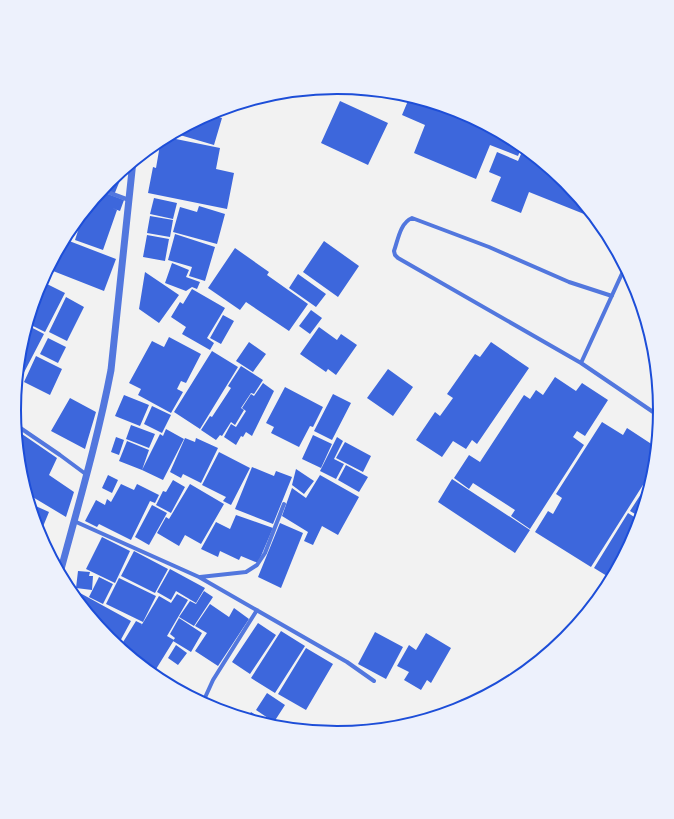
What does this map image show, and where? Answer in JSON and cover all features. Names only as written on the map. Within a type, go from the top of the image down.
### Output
[{"type":"street","points":[[62,565],[107,394],[111,370],[132,169]]},
{"type":"street","points":[[108,192],[129,200]]},
{"type":"street","points":[[612,296],[569,282],[489,247],[412,218],[403,223],[394,252],[398,258],[582,363],[653,412]]},
{"type":"street","points":[[582,363],[622,274]]},
{"type":"street","points":[[22,429],[86,475]]},
{"type":"street","points":[[199,577],[246,572],[257,565],[265,553],[284,504]]},
{"type":"street","points":[[74,521],[199,577],[347,662],[374,681]]},
{"type":"street","points":[[206,697],[256,610]]},
{"type":"building","points":[[340,101],[388,123],[368,165],[321,143]]},
{"type":"building","points":[[408,102],[439,110],[477,126],[520,152],[518,156],[490,145],[476,179],[414,153],[425,125],[402,115]]},
{"type":"building","points":[[218,117],[222,118],[214,145],[180,135]]},
{"type":"building","points":[[175,139],[220,148],[216,169],[234,173],[227,209],[148,193],[153,167],[156,168],[159,148]]},
{"type":"building","points":[[497,152],[518,161],[521,153],[529,159],[575,201],[584,214],[529,192],[521,213],[491,201],[501,177],[489,172]]},
{"type":"building","points":[[120,180],[114,195],[108,192]]},
{"type":"building","points":[[107,193],[124,200],[120,211],[112,208],[117,210],[103,250],[75,240],[79,226]]},
{"type":"building","points":[[154,198],[177,203],[173,219],[150,214]]},
{"type":"building","points":[[199,206],[225,214],[217,244],[173,232],[180,207],[197,212]]},
{"type":"building","points":[[150,216],[173,220],[170,237],[147,233]]},
{"type":"building","points":[[175,234],[215,247],[205,281],[189,276],[192,267],[168,260]]},
{"type":"building","points":[[147,235],[169,239],[165,261],[143,257]]},
{"type":"building","points":[[69,241],[116,259],[104,291],[53,271]]},
{"type":"building","points":[[324,241],[359,266],[338,297],[303,272]]},
{"type":"building","points":[[235,248],[269,272],[267,275],[308,304],[289,331],[246,302],[240,310],[208,288]]},
{"type":"building","points":[[172,263],[189,270],[186,277],[200,282],[197,289],[192,287],[186,291],[165,283]]},
{"type":"building","points":[[145,272],[179,295],[159,323],[139,309]]},
{"type":"building","points":[[298,274],[326,294],[316,307],[289,288]]},
{"type":"building","points":[[47,284],[65,293],[45,332],[33,326]]},
{"type":"building","points":[[192,289],[225,308],[207,338],[214,343],[210,350],[182,334],[186,327],[171,317],[180,302],[183,304]]},
{"type":"building","points":[[66,297],[84,307],[67,341],[49,332]]},
{"type":"building","points":[[311,310],[322,318],[310,334],[299,326]]},
{"type":"building","points":[[223,315],[234,321],[221,344],[210,338]]},
{"type":"building","points":[[319,327],[337,340],[341,334],[357,345],[336,375],[328,369],[326,372],[300,354]]},
{"type":"building","points":[[32,328],[44,334],[23,373],[27,348]]},
{"type":"building","points":[[169,337],[201,354],[186,383],[181,381],[177,389],[183,392],[171,413],[138,395],[141,389],[129,383],[152,341],[164,347]]},
{"type":"building","points":[[48,338],[66,347],[58,363],[40,354]]},
{"type":"building","points":[[249,342],[266,354],[253,372],[236,361]]},
{"type":"building","points":[[491,342],[529,368],[477,444],[472,440],[466,449],[453,441],[442,457],[416,440],[435,412],[440,416],[453,398],[447,394],[475,354],[480,357]]},
{"type":"building","points":[[212,351],[238,367],[200,429],[174,412]]},
{"type":"building","points":[[36,356],[62,369],[50,395],[24,382]]},
{"type":"building","points":[[241,366],[263,380],[254,394],[251,393],[241,408],[244,410],[235,425],[231,422],[222,436],[220,435],[216,440],[201,430],[210,416],[212,417],[231,388],[228,386]]},
{"type":"building","points":[[388,369],[413,387],[393,416],[367,398]]},
{"type":"building","points":[[555,377],[576,391],[582,383],[608,400],[585,436],[577,431],[573,437],[584,445],[530,529],[511,516],[515,510],[473,483],[469,489],[454,478],[469,455],[480,462],[524,395],[530,399],[536,390],[543,395]]},
{"type":"building","points":[[263,383],[274,391],[252,436],[246,432],[243,437],[241,436],[236,445],[224,437],[231,424],[236,427],[246,411],[242,408],[251,394],[254,396]]},
{"type":"building","points":[[285,387],[323,407],[313,427],[310,426],[299,447],[271,433],[274,427],[266,423]]},
{"type":"building","points":[[333,394],[351,403],[332,440],[314,431]]},
{"type":"building","points":[[124,395],[149,405],[140,426],[115,416]]},
{"type":"building","points":[[70,398],[96,412],[85,449],[51,431]]},
{"type":"building","points":[[152,406],[171,415],[162,433],[144,424]]},
{"type":"building","points":[[602,422],[623,435],[627,428],[651,444],[644,484],[591,567],[535,532],[548,511],[553,514],[562,498],[556,494]]},
{"type":"building","points":[[131,425],[155,434],[149,448],[126,439]]},
{"type":"building","points":[[166,429],[184,439],[163,480],[142,470],[160,434],[163,436]]},
{"type":"building","points":[[22,434],[57,458],[49,475],[74,492],[66,517],[34,498],[27,471]]},
{"type":"building","points":[[313,435],[332,444],[321,468],[302,459]]},
{"type":"building","points":[[116,437],[124,440],[119,455],[111,452]]},
{"type":"building","points":[[337,437],[343,441],[334,459],[344,464],[336,479],[320,471]]},
{"type":"building","points":[[185,438],[195,442],[196,438],[218,448],[201,483],[183,474],[181,478],[170,472]]},
{"type":"building","points":[[127,441],[149,450],[142,470],[119,461]]},
{"type":"building","points":[[345,442],[371,456],[363,472],[336,458]]},
{"type":"building","points":[[219,452],[250,468],[231,505],[223,501],[226,497],[202,485]]},
{"type":"building","points":[[346,465],[368,477],[359,492],[338,480]]},
{"type":"building","points":[[252,467],[274,476],[276,471],[292,477],[273,524],[235,509]]},
{"type":"building","points":[[296,469],[314,481],[304,494],[292,485]]},
{"type":"building","points":[[108,475],[118,480],[112,493],[102,488]]},
{"type":"building","points":[[320,475],[359,497],[338,535],[322,526],[313,545],[304,541],[308,532],[282,516],[292,488],[306,498]]},
{"type":"building","points":[[452,479],[530,530],[515,553],[438,502]]},
{"type":"building","points":[[173,480],[185,487],[171,513],[156,505],[163,491],[166,492]]},
{"type":"building","points":[[121,484],[134,490],[137,484],[159,495],[155,503],[150,501],[131,540],[99,524],[97,527],[85,521],[96,500],[105,505],[107,499],[111,502]]},
{"type":"building","points":[[190,484],[224,504],[201,544],[185,535],[179,546],[157,533],[166,517],[169,519]]},
{"type":"building","points":[[641,494],[635,514],[630,511]]},
{"type":"building","points":[[152,505],[167,513],[149,545],[135,537]]},
{"type":"building","points":[[37,506],[49,512],[43,526]]},
{"type":"building","points":[[628,513],[634,517],[629,530],[606,575],[594,568]]},
{"type":"building","points":[[236,515],[273,528],[258,563],[241,556],[239,560],[220,551],[218,557],[201,549],[216,522],[230,529]]},
{"type":"building","points":[[280,523],[303,533],[281,588],[258,577]]},
{"type":"building","points":[[102,537],[130,551],[115,583],[86,569]]},
{"type":"building","points":[[134,551],[168,569],[155,593],[121,576]]},
{"type":"building","points":[[170,569],[205,588],[196,603],[176,591],[171,600],[157,592]]},
{"type":"building","points":[[78,571],[90,572],[89,576],[93,576],[92,590],[76,588]]},
{"type":"building","points":[[99,577],[113,584],[103,604],[89,597]]},
{"type":"building","points":[[119,578],[156,596],[143,622],[106,604]]},
{"type":"building","points":[[204,591],[213,597],[194,626],[179,617],[190,601],[196,604]]},
{"type":"building","points":[[80,593],[131,621],[121,640],[99,618]]},
{"type":"building","points":[[177,594],[188,600],[167,636],[174,640],[156,669],[123,642],[136,621],[142,624],[141,626],[159,596],[171,603]]},
{"type":"building","points":[[210,604],[229,617],[234,608],[249,619],[218,666],[195,651],[207,633],[195,626]]},
{"type":"building","points":[[179,618],[202,633],[191,652],[173,641],[175,638],[170,634]]},
{"type":"building","points":[[258,623],[276,635],[250,674],[232,662]]},
{"type":"building","points":[[281,631],[305,646],[275,693],[251,678]]},
{"type":"building","points":[[375,632],[403,647],[386,679],[358,664]]},
{"type":"building","points":[[426,633],[451,648],[431,683],[427,680],[421,690],[404,680],[409,672],[397,666],[409,645],[416,650]]},
{"type":"building","points":[[176,645],[187,653],[178,665],[168,658]]},
{"type":"building","points":[[306,648],[333,664],[306,710],[278,694]]},
{"type":"building","points":[[267,693],[285,705],[276,719],[267,717],[256,710]]}]
